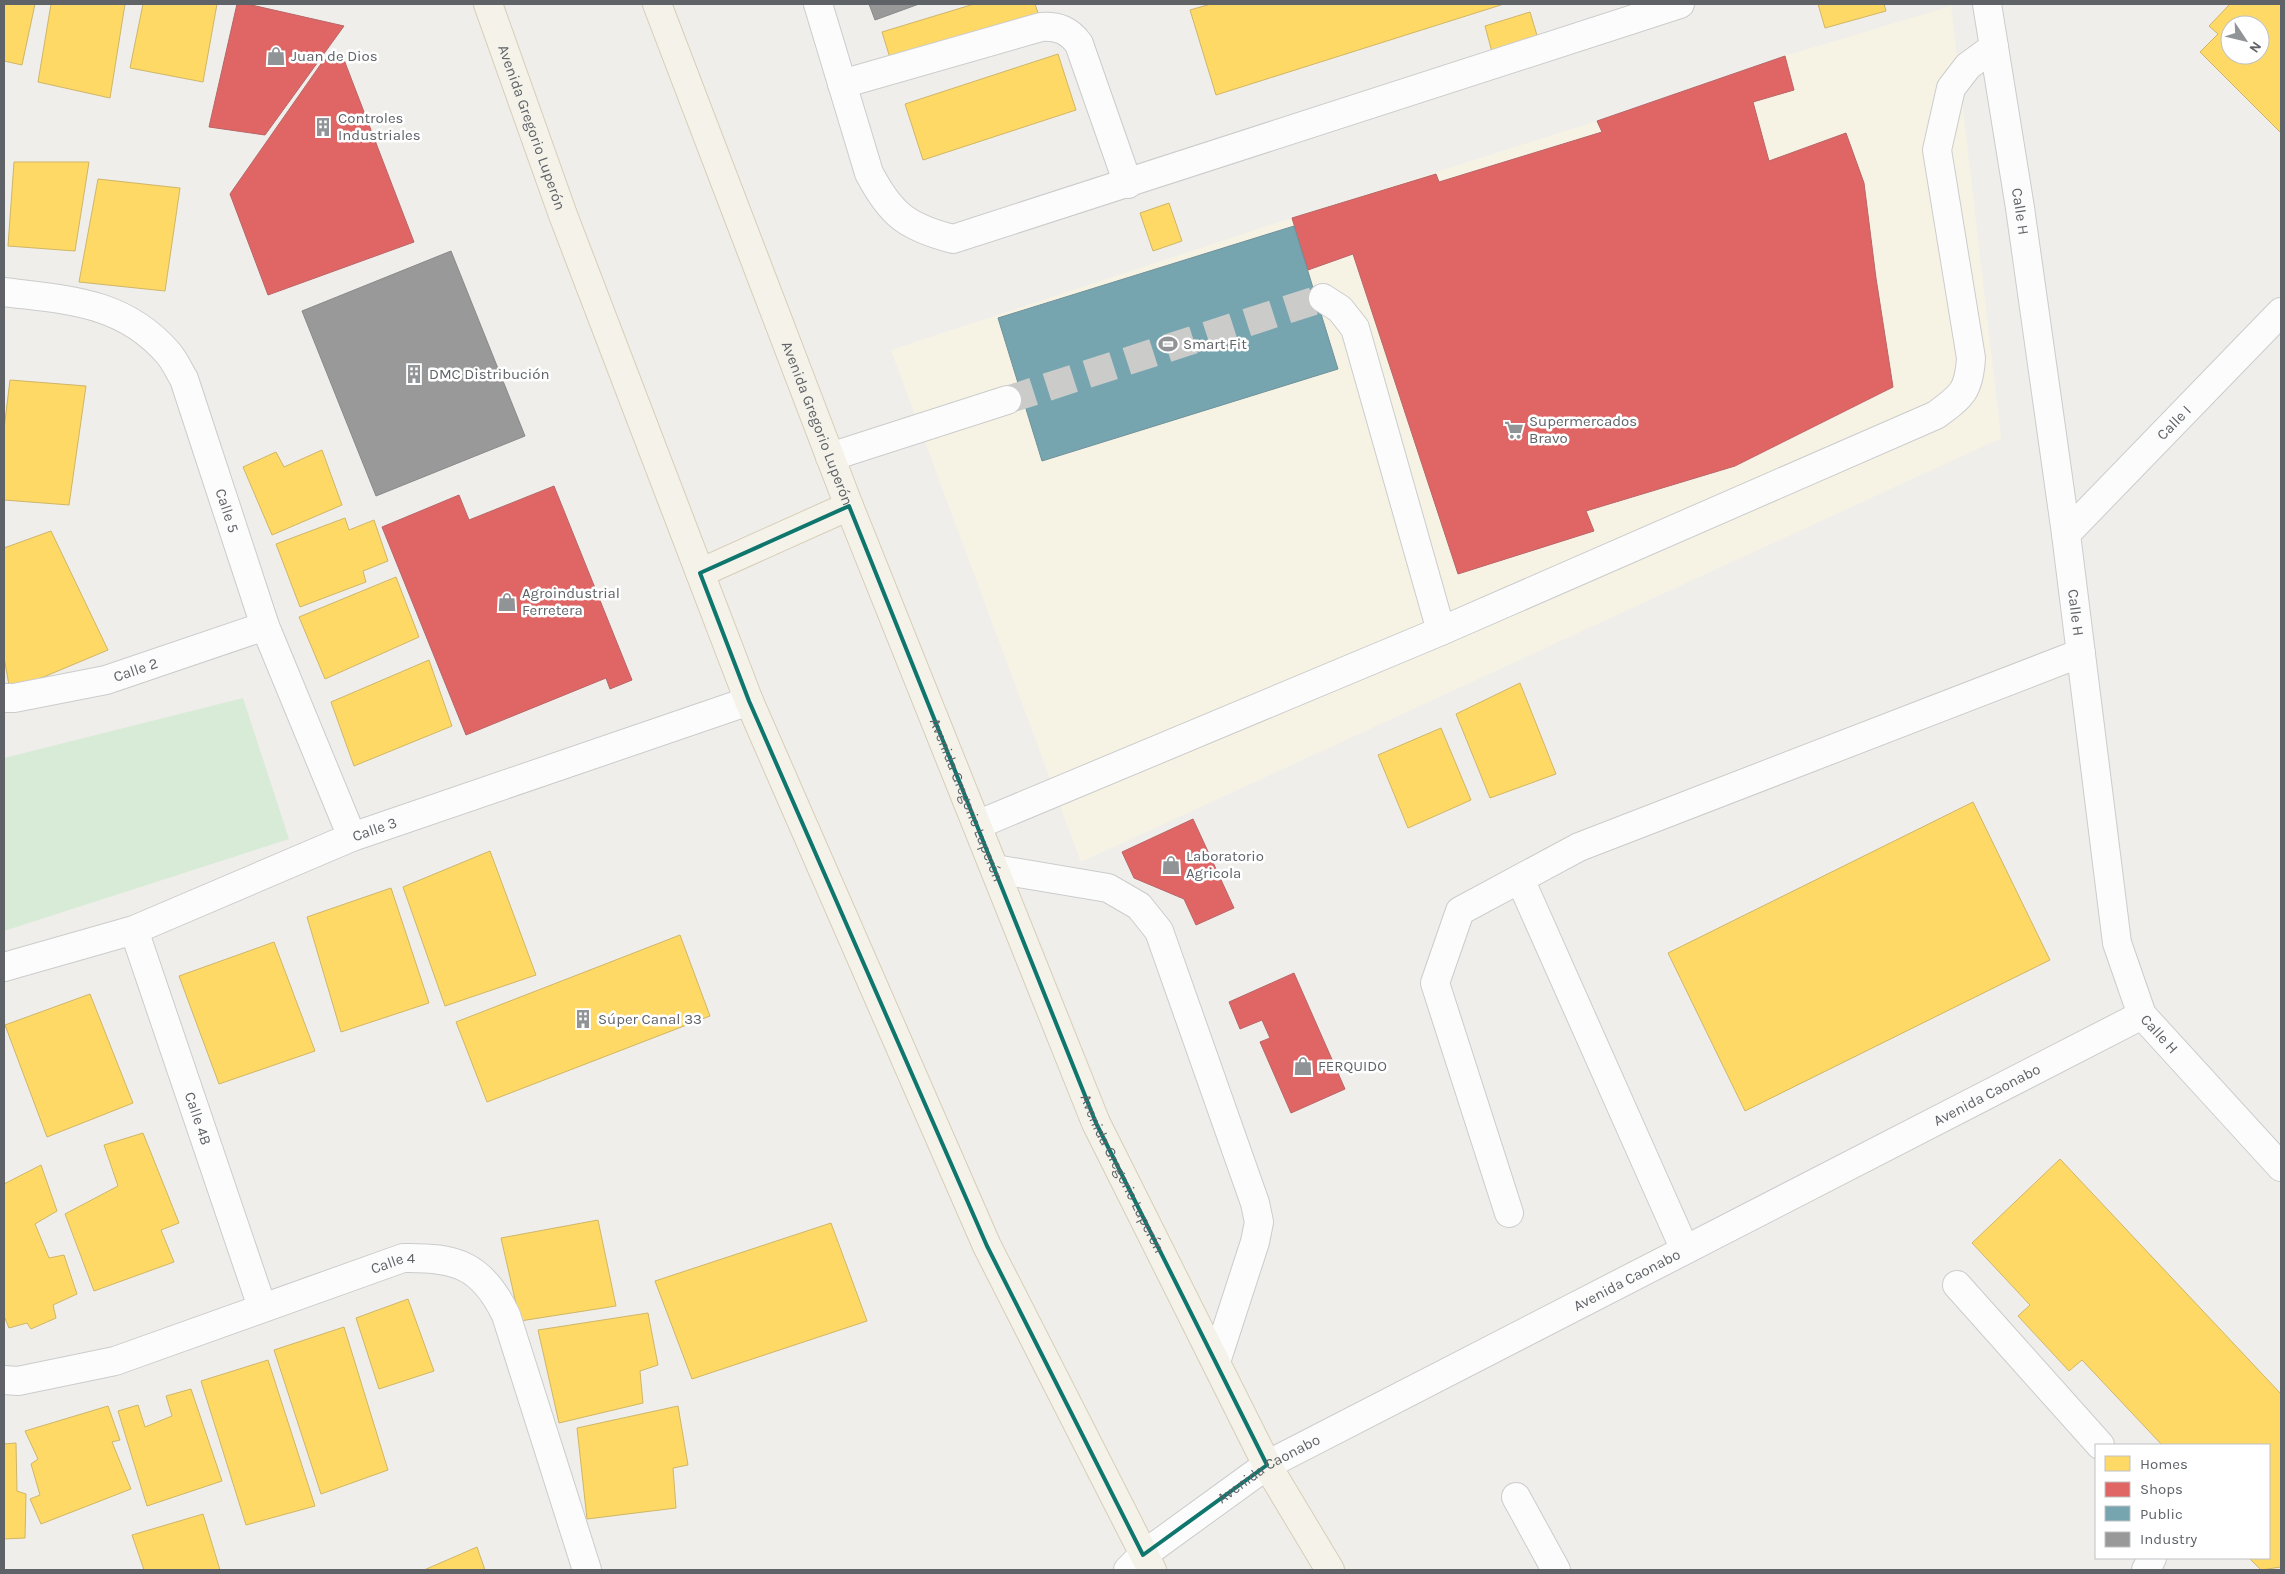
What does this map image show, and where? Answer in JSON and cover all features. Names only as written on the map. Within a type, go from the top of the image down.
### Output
[{"type":"main road","name":"Avenida Gregorio Luperón","points":[[488,4],[563,215],[749,701],[987,1246],[1141,1565]]},
{"type":"main road","name":"Avenida Gregorio Luperón","points":[[657,4],[849,506],[1096,1123],[1267,1465],[1330,1570]]},
{"type":"main road","points":[[700,573],[849,506]]},
{"type":"street","points":[[818,4],[869,173],[882,198],[902,218],[926,232],[953,239],[1128,184],[1621,12],[1680,4]]},
{"type":"street","name":"Calle H","points":[[1987,4],[2020,208],[2066,534],[2117,944],[2142,1015],[2281,1167]]},
{"type":"street","points":[[842,84],[1041,27],[1052,26],[1063,29],[1072,34],[1079,44],[1128,184]]},
{"type":"street","points":[[976,825],[1441,631],[1936,415],[1958,399],[1970,380],[1971,358],[1938,150],[1951,88],[1968,66],[1994,46]]},
{"type":"street","name":"Calle 5","points":[[4,292],[86,302],[118,314],[144,332],[168,353],[184,379],[264,626],[352,837]]},
{"type":"street","points":[[1323,298],[1340,309],[1355,328],[1441,631]]},
{"type":"street","name":"Calle I","points":[[2066,534],[2281,312]]},
{"type":"street","points":[[830,456],[1007,400]]},
{"type":"street","name":"Calle 2","points":[[4,698],[14,698],[106,680],[264,626]]},
{"type":"street","points":[[1510,1213],[1435,983],[1460,911],[1579,847],[2081,653]]},
{"type":"street","name":"Calle 3","points":[[4,967],[134,930],[352,837],[749,701]]},
{"type":"street","points":[[995,870],[1108,888],[1139,906],[1159,931],[1255,1203],[1259,1222],[1255,1242],[1216,1362]]},
{"type":"street","points":[[1520,879],[1685,1250]]},
{"type":"street","name":"Calle 4B","points":[[134,930],[262,1307]]},
{"type":"street","name":"Avenida Caonabo","points":[[1141,1565],[1267,1465],[2142,1015]]},
{"type":"street","name":"Calle 4","points":[[4,1380],[18,1381],[115,1362],[262,1307],[403,1258],[431,1257],[450,1261],[469,1269],[485,1280],[496,1294],[506,1315],[587,1570]]},
{"type":"street","points":[[1957,1285],[2099,1444]]},
{"type":"street","points":[[1516,1497],[1556,1570]]},
{"type":"highlighted area","points":[[849,506],[1096,1123],[1267,1465],[1143,1555],[987,1246],[749,701],[700,573]]},
{"type":"shaded area","points":[[1951,6],[2001,438],[1081,862],[891,350],[1292,218],[1597,121],[1785,56]]},
{"type":"green space","points":[[243,698],[289,839],[4,931],[4,758]]},
{"type":"building: Homes","points":[[4,4],[35,4],[22,65],[4,61]]},
{"type":"building: Homes","points":[[51,4],[125,4],[110,98],[38,82]]},
{"type":"building: Homes","points":[[143,4],[217,4],[203,82],[130,68]]},
{"type":"building: Homes","points":[[974,4],[1035,4],[1038,13],[890,58],[882,32]]},
{"type":"building: Homes","points":[[1211,4],[1504,4],[1216,95],[1190,10]]},
{"type":"building: Homes","points":[[1818,4],[1884,4],[1886,11],[1825,28]]},
{"type":"building: Homes","points":[[2230,4],[2281,4],[2281,133],[2200,52],[2218,34],[2209,26]]},
{"type":"building: Homes","points":[[1530,12],[1539,42],[1493,56],[1485,26]]},
{"type":"building: Homes","points":[[1058,54],[1076,110],[923,160],[905,104]]},
{"type":"building: Homes","points":[[14,162],[89,162],[75,251],[8,246]]},
{"type":"building: Homes","points":[[98,179],[180,188],[165,291],[79,282]]},
{"type":"building: Homes","points":[[1169,203],[1182,241],[1153,251],[1140,213]]},
{"type":"building: Homes","points":[[10,380],[86,386],[69,505],[4,500],[4,429]]},
{"type":"building: Homes","points":[[322,450],[342,505],[272,535],[243,467],[276,452],[284,467]]},
{"type":"building: Homes","points":[[345,518],[349,530],[374,520],[388,561],[363,571],[366,582],[300,607],[276,544]]},
{"type":"building: Homes","points":[[51,531],[108,650],[10,691],[4,657],[4,548]]},
{"type":"building: Homes","points":[[396,577],[419,637],[325,679],[299,617]]},
{"type":"building: Homes","points":[[429,660],[452,726],[354,766],[331,702]]},
{"type":"building: Homes","points":[[1520,683],[1556,774],[1490,798],[1456,714]]},
{"type":"building: Homes","points":[[1441,728],[1471,800],[1408,828],[1378,755]]},
{"type":"building: Homes","points":[[1973,802],[2050,960],[1745,1111],[1668,953]]},
{"type":"building: Homes","points":[[490,851],[536,975],[445,1006],[403,887]]},
{"type":"building: Homes","points":[[391,888],[429,1003],[341,1032],[307,917]]},
{"type":"building: Homes","name":"Súper Canal 33","points":[[680,935],[710,1016],[487,1102],[456,1022]]},
{"type":"building: Homes","points":[[274,942],[315,1051],[219,1084],[179,976]]},
{"type":"building: Homes","points":[[90,994],[133,1103],[47,1137],[5,1025]]},
{"type":"building: Homes","points":[[143,1133],[179,1223],[161,1230],[174,1262],[94,1291],[65,1214],[118,1186],[104,1145]]},
{"type":"building: Homes","points":[[2060,1159],[2281,1394],[2281,1567],[2261,1570],[2250,1559],[2270,1559],[2270,1444],[2161,1444],[2082,1360],[2069,1371],[2018,1316],[2030,1305],[1972,1243]]},
{"type":"building: Homes","points":[[41,1165],[57,1211],[35,1224],[49,1258],[64,1255],[77,1294],[53,1305],[56,1318],[31,1329],[27,1323],[9,1328],[4,1316],[4,1184]]},
{"type":"building: Homes","points":[[598,1220],[616,1306],[520,1321],[501,1238]]},
{"type":"building: Homes","points":[[831,1223],[867,1321],[692,1379],[655,1281]]},
{"type":"building: Homes","points":[[408,1299],[434,1371],[379,1389],[356,1318]]},
{"type":"building: Homes","points":[[648,1313],[658,1365],[640,1371],[643,1403],[559,1423],[538,1330]]},
{"type":"building: Homes","points":[[344,1327],[388,1470],[321,1494],[274,1350]]},
{"type":"building: Homes","points":[[268,1360],[315,1506],[246,1525],[201,1381]]},
{"type":"building: Homes","points":[[191,1389],[222,1481],[147,1506],[118,1411],[138,1405],[145,1427],[172,1416],[166,1396]]},
{"type":"building: Homes","points":[[108,1406],[120,1440],[112,1442],[131,1489],[41,1524],[30,1499],[40,1495],[31,1464],[38,1459],[25,1431]]},
{"type":"building: Homes","points":[[678,1406],[688,1465],[673,1468],[676,1508],[587,1519],[577,1428]]},
{"type":"building: Homes","points":[[16,1443],[17,1491],[26,1494],[25,1538],[4,1539],[4,1444]]},
{"type":"building: Homes","points":[[203,1514],[220,1570],[144,1570],[132,1535]]},
{"type":"building: Homes","points":[[477,1547],[485,1570],[424,1570]]},
{"type":"building: Shops","points":[[237,4],[247,4],[344,26],[265,135],[209,127]]},
{"type":"building: Shops","name":"Controles Industriales","points":[[341,52],[414,242],[268,295],[230,194],[323,61]]},
{"type":"building: Shops","points":[[1785,56],[1794,90],[1753,102],[1769,161],[1846,133],[1864,183],[1893,387],[1735,466],[1586,511],[1594,531],[1458,574],[1353,254],[1308,270],[1292,218],[1436,174],[1439,182],[1602,132],[1597,121]]},
{"type":"building: Shops","name":"Agroindustrial Ferretera","points":[[554,486],[632,680],[610,689],[606,678],[466,735],[382,527],[459,495],[469,520]]},
{"type":"building: Shops","name":"Laboratorio Agricola","points":[[1193,819],[1234,908],[1196,925],[1184,899],[1134,878],[1122,852]]},
{"type":"building: Shops","name":"FERQUIDO","points":[[1294,973],[1345,1089],[1291,1113],[1260,1042],[1270,1038],[1262,1020],[1240,1029],[1229,1002]]},
{"type":"building: Public","name":"Smart Fit","points":[[1294,226],[1338,369],[1042,461],[998,318]]},
{"type":"building: Industry","points":[[869,4],[919,4],[875,20]]},
{"type":"building: Industry","name":"DMC Distribución","points":[[451,251],[525,436],[376,496],[302,311]]},
{"type":"tunnel","points":[[1007,400],[1323,298]]},
{"type":"place","name":"Juan de Dios","points":[[276,56]]},
{"type":"place","name":"Controles Industriales","points":[[323,127]]},
{"type":"place","name":"Smart Fit","points":[[1168,344]]},
{"type":"place","name":"DMC Distribución","points":[[414,374]]},
{"type":"place","name":"Supermercados Bravo","points":[[1514,430]]},
{"type":"place","name":"Agroindustrial Ferretera","points":[[507,602]]},
{"type":"place","name":"Laboratorio Agricola","points":[[1171,865]]},
{"type":"place","name":"Súper Canal 33","points":[[583,1019]]},
{"type":"place","name":"FERQUIDO","points":[[1303,1066]]}]
